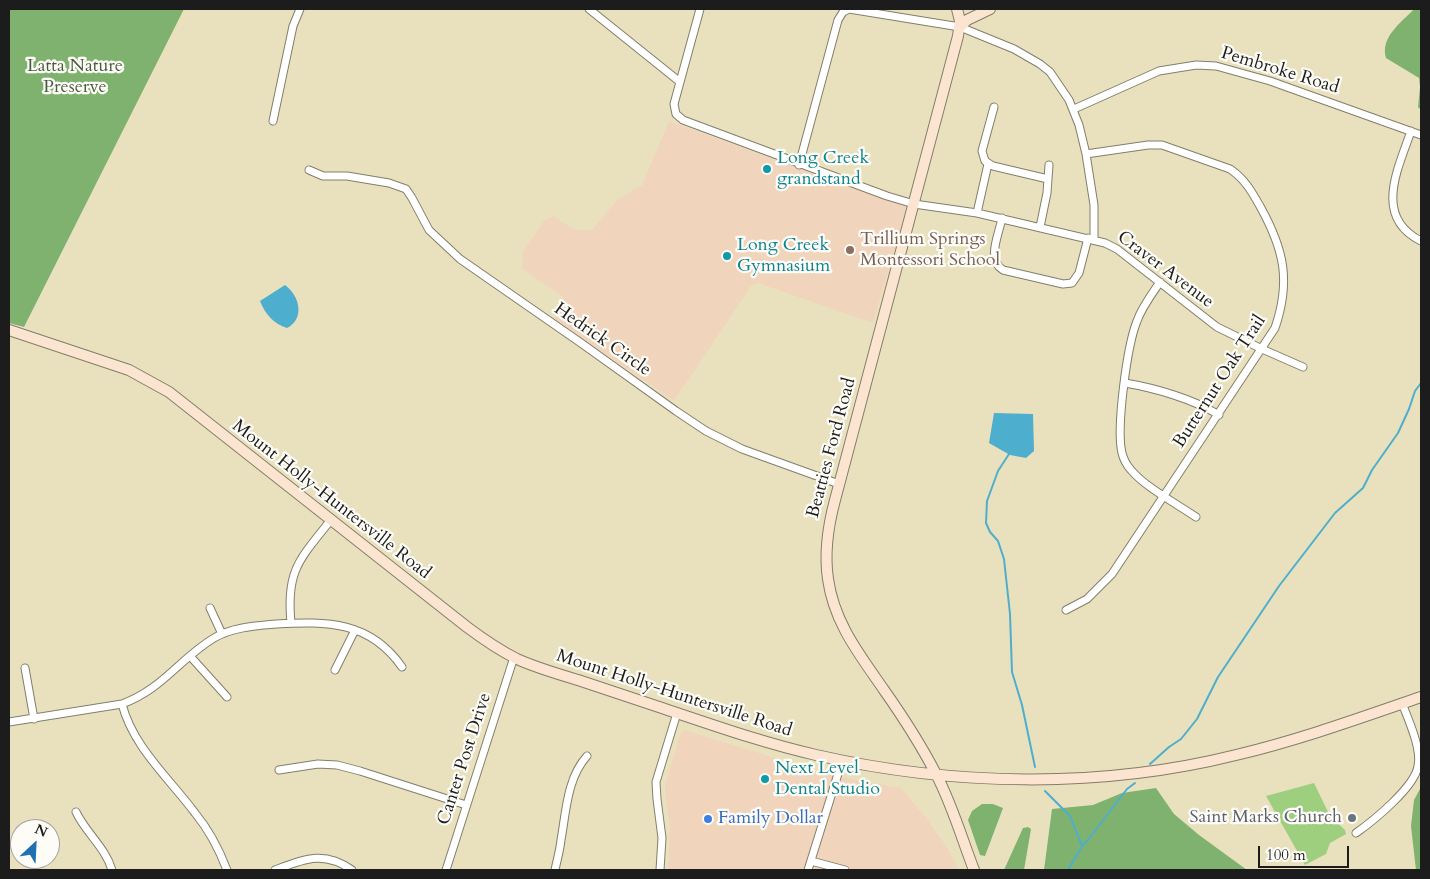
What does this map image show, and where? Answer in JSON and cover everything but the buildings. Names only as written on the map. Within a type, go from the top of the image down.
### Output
[{"type":"main road","name":"Beatties Ford Road","points":[[957,9],[960,27],[829,522],[826,551],[828,580],[837,614],[854,648],[904,719],[937,774],[974,870]]},
{"type":"main road","points":[[960,27],[967,20],[990,9]]},
{"type":"main road","name":"Mount Holly-Huntersville Road","points":[[9,330],[110,364],[145,378],[184,403],[330,521],[473,632],[514,657],[546,670],[782,746],[842,761],[937,774],[1051,779],[1108,776],[1169,768],[1274,746],[1421,697]]},
{"type":"street","points":[[273,121],[293,26],[300,9]]},
{"type":"street","points":[[589,9],[680,82]]},
{"type":"street","name":"Craver Avenue","points":[[700,9],[674,107],[678,117],[691,124],[886,196],[914,204],[977,212],[1091,239],[1117,249],[1217,326],[1302,367]]},
{"type":"street","points":[[799,165],[838,20],[845,10],[960,27],[1014,49],[1040,64],[1056,79],[1074,109],[1086,154],[1094,205],[1091,239],[1079,274],[1072,283],[1063,284],[1003,270],[998,266],[994,258],[1002,218]]},
{"type":"street","name":"Pembroke Road","points":[[1074,109],[1159,71],[1206,65],[1228,68],[1270,81],[1421,135]]},
{"type":"street","points":[[994,107],[982,150],[983,157],[988,164],[1048,178]]},
{"type":"street","points":[[1411,131],[1394,183],[1392,200],[1395,214],[1401,224],[1411,235],[1421,241]]},
{"type":"street","name":"Butternut Oak Trail","points":[[1066,610],[1087,599],[1105,583],[1219,415],[1275,328],[1281,311],[1284,276],[1282,260],[1274,232],[1249,187],[1240,176],[1230,169],[1162,145],[1148,145],[1086,154]]},
{"type":"street","points":[[977,212],[988,164]]},
{"type":"street","points":[[1040,227],[1047,193],[1049,165]]},
{"type":"street","name":"Hedrick Circle","points":[[308,170],[323,176],[347,176],[394,184],[408,192],[429,230],[460,259],[706,431],[742,449],[839,484]]},
{"type":"street","points":[[1160,282],[1146,302],[1137,321],[1132,340],[1120,432],[1122,454],[1130,470],[1147,484],[1196,517]]},
{"type":"street","points":[[1125,383],[1146,387],[1200,405],[1219,415]]},
{"type":"street","points":[[291,623],[289,598],[294,572],[307,550],[330,521]]},
{"type":"street","points":[[210,608],[222,634]]},
{"type":"street","points":[[9,722],[122,704],[142,696],[157,686],[199,649],[222,634],[246,627],[291,623],[329,623],[355,630],[380,644],[390,652],[402,667]]},
{"type":"street","points":[[335,670],[355,630]]},
{"type":"street","points":[[190,656],[227,697]]},
{"type":"street","name":"Canter Post Drive","points":[[446,870],[514,657]]},
{"type":"street","points":[[25,668],[34,719]]},
{"type":"street","points":[[1356,833],[1373,821],[1413,780],[1418,766],[1418,752],[1402,703]]},
{"type":"street","points":[[122,704],[132,730],[146,752],[208,829],[227,870]]},
{"type":"street","points":[[660,870],[662,838],[656,782],[677,713]]},
{"type":"street","points":[[555,870],[570,790],[580,764],[587,756]]},
{"type":"street","points":[[808,870],[842,761]]},
{"type":"street","points":[[279,770],[318,764],[337,765],[466,804]]},
{"type":"street","points":[[76,812],[105,853],[112,870]]},
{"type":"street","points":[[275,870],[301,860],[316,857],[339,862],[352,870]]},
{"type":"street","points":[[811,861],[845,870]]},
{"type":"shaded area","points":[[669,121],[837,182],[908,205],[873,323],[758,283],[751,286],[674,401],[554,319],[564,305],[563,297],[522,269],[523,251],[544,221],[553,216],[575,230],[592,230],[617,200],[642,185]]},
{"type":"shaded area","points":[[684,730],[831,775],[901,788],[927,819],[948,849],[959,870],[668,870],[670,827],[665,784],[681,732]]},
{"type":"green space","name":"Latta Nature Preserve","points":[[9,9],[184,9],[24,327],[9,323]]},
{"type":"green space","points":[[1414,9],[1421,9],[1421,110],[1418,107],[1419,78],[1386,58],[1385,50],[1386,43],[1393,31]]},
{"type":"green space","points":[[1314,783],[1330,816],[1345,830],[1346,834],[1330,843],[1326,854],[1305,865],[1266,796]]},
{"type":"green space","points":[[1421,787],[1421,870],[1416,870],[1411,826],[1414,800]]},
{"type":"green space","points":[[1156,788],[1174,814],[1247,870],[1044,870],[1052,809],[1093,805],[1122,793]]},
{"type":"green space","points":[[982,804],[993,804],[1003,808],[985,856],[980,855],[968,820],[972,811]]},
{"type":"green space","points":[[1028,827],[1031,829],[1024,870],[1004,870],[1023,828]]},
{"type":"water","points":[[285,285],[294,295],[298,307],[296,319],[287,328],[270,318],[260,301]]},
{"type":"water","points":[[994,413],[1033,414],[1034,451],[1026,458],[1010,455],[989,443]]},
{"type":"waterway","points":[[1150,764],[1181,739],[1197,719],[1218,677],[1279,586],[1335,513],[1363,488],[1372,470],[1398,433],[1415,391],[1421,383]]},
{"type":"waterway","points":[[1009,454],[998,471],[987,501],[986,523],[990,532],[998,541],[1004,559],[1010,614],[1012,672],[1022,705],[1035,767]]},
{"type":"waterway","points":[[1068,870],[1082,846],[1127,789],[1135,783]]},
{"type":"waterway","points":[[1045,791],[1070,816],[1082,846]]},
{"type":"place","name":"Long Creek grandstand","points":[[767,169]]},
{"type":"place","name":"Trillium Springs Montessori School","points":[[850,250]]},
{"type":"place","name":"Long Creek Gymnasium","points":[[727,256]]},
{"type":"place","name":"Next Level Dental Studio","points":[[765,779]]},
{"type":"place","name":"Saint Marks Church","points":[[1352,818]]},
{"type":"place","name":"Family Dollar","points":[[708,819]]}]
